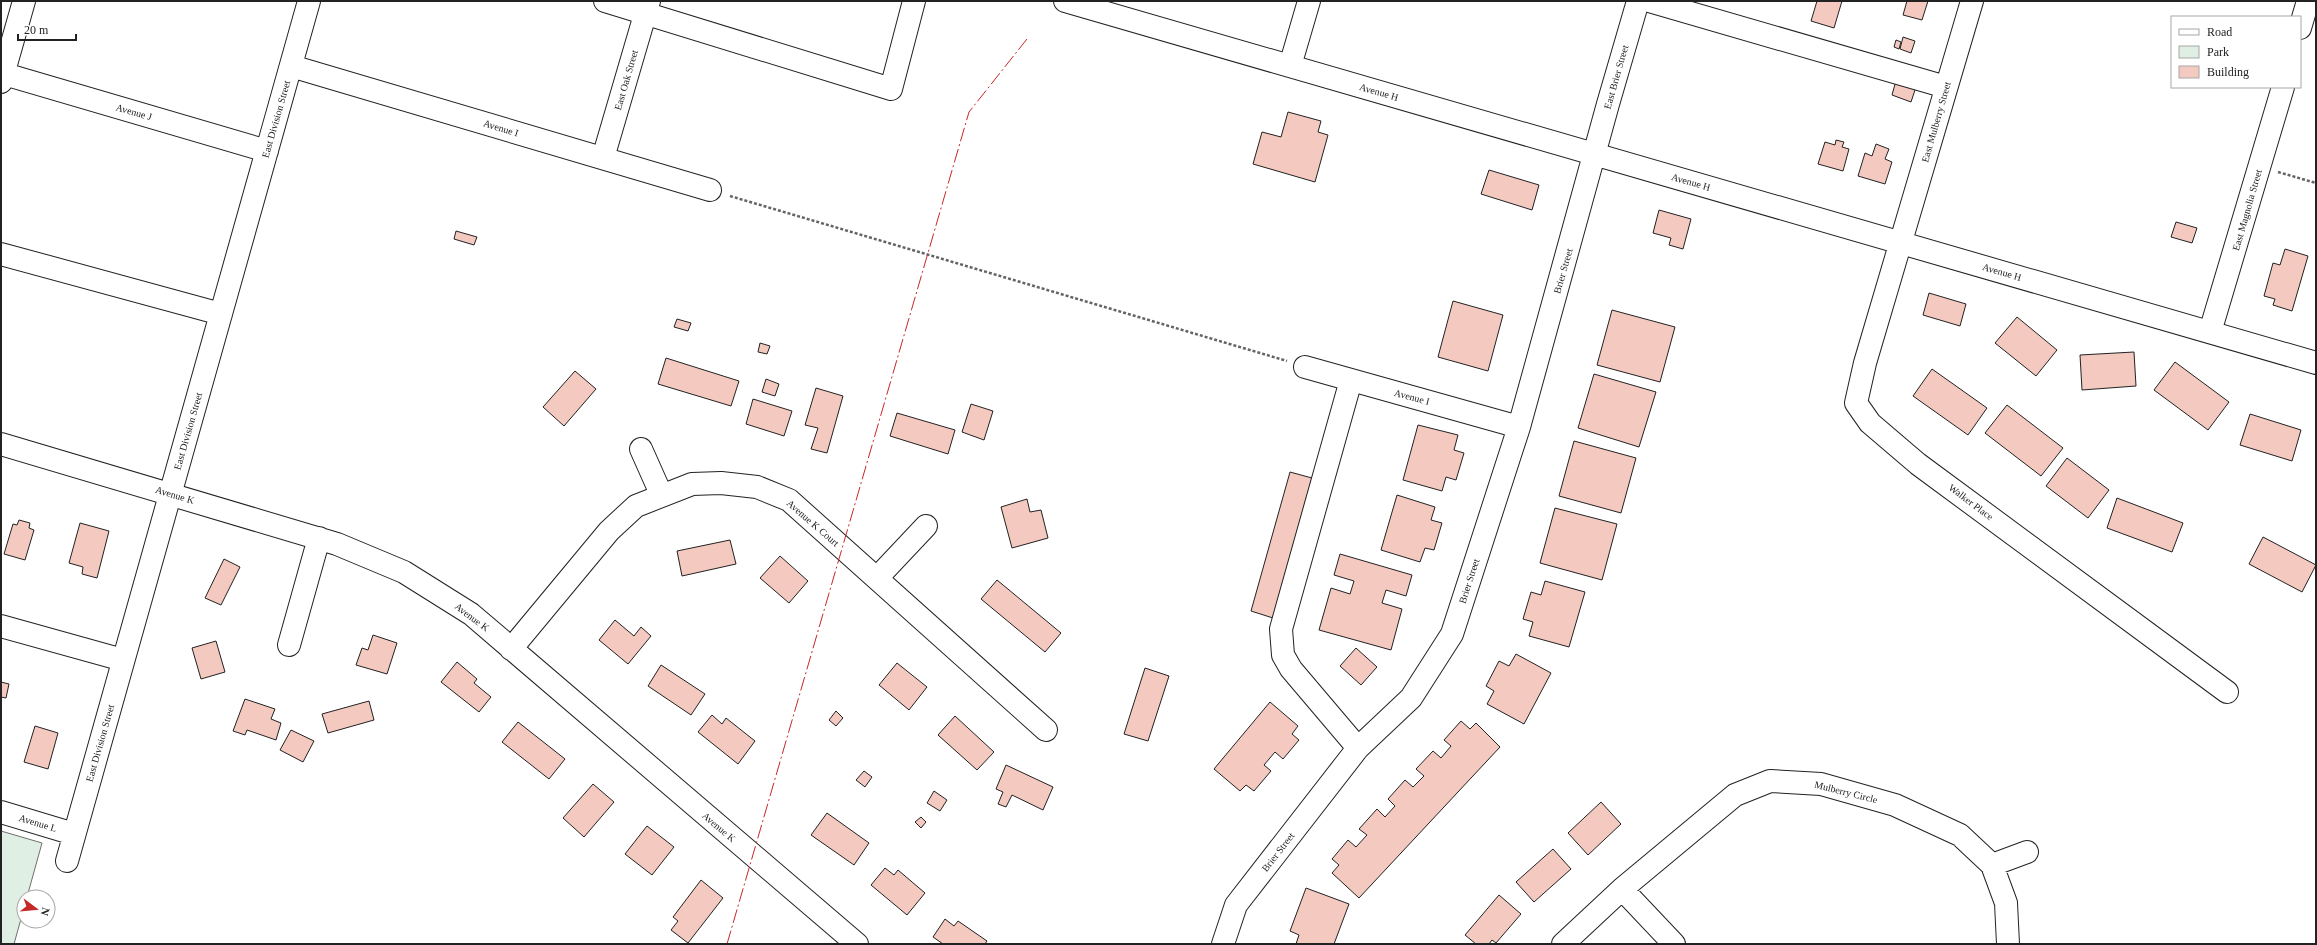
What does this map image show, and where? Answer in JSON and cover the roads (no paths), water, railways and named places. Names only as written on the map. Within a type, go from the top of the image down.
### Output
[{"type":"street","points":[[2,76],[24,1]]},
{"type":"street","name":"East Division Street","points":[[67,861],[309,1]]},
{"type":"street","points":[[605,1],[647,7],[891,89],[914,1]]},
{"type":"street","name":"Avenue H","points":[[1065,1],[2316,363]]},
{"type":"street","points":[[1290,66],[1308,1]]},
{"type":"street","name":"East Brier Street","points":[[1596,154],[1608,104],[1638,1]]},
{"type":"street","points":[[1649,1],[1946,87]]},
{"type":"street","name":"East Mulberry Street","points":[[1901,243],[1972,1]]},
{"type":"street","points":[[2301,25],[2308,1]]},
{"type":"street","name":"East Oak Street","points":[[603,158],[647,7]]},
{"type":"street","name":"Avenue I","points":[[291,66],[710,190]]},
{"type":"street","name":"Avenue J","points":[[2,76],[267,151]]},
{"type":"street","name":"East Magnolia Street","points":[[2210,332],[2283,88]]},
{"type":"street","name":"Brier Street","points":[[1223,944],[1236,905],[1358,748],[1411,698],[1452,634],[1519,427],[1596,154]]},
{"type":"street","name":"Walker Place","points":[[1901,243],[1865,363],[1856,403],[1870,424],[1918,464],[2227,692]]},
{"type":"street","points":[[1,254],[221,314]]},
{"type":"street","name":"Avenue I","points":[[1306,367],[1519,427]]},
{"type":"street","points":[[1351,380],[1282,630],[1283,655],[1291,669],[1358,748]]},
{"type":"street","name":"Avenue K","points":[[1,444],[319,538],[404,572],[471,614],[857,944]]},
{"type":"street","points":[[641,449],[660,494]]},
{"type":"street","name":"Avenue K Court","points":[[511,649],[609,531],[636,506],[660,494],[692,484],[721,483],[757,487],[789,500],[1046,730]]},
{"type":"street","points":[[877,578],[926,526]]},
{"type":"street","points":[[289,645],[319,538]]},
{"type":"street","points":[[1,626],[123,660]]},
{"type":"street","name":"Mulberry Circle","points":[[1563,944],[1622,889],[1735,795],[1770,780],[1821,784],[1895,805],[1960,836],[1992,865],[2006,903],[2008,944]]},
{"type":"street","name":"Avenue L","points":[[1,812],[74,834]]},
{"type":"street","points":[[1992,865],[2027,852]]},
{"type":"street","points":[[1622,889],[1674,944]]}]
